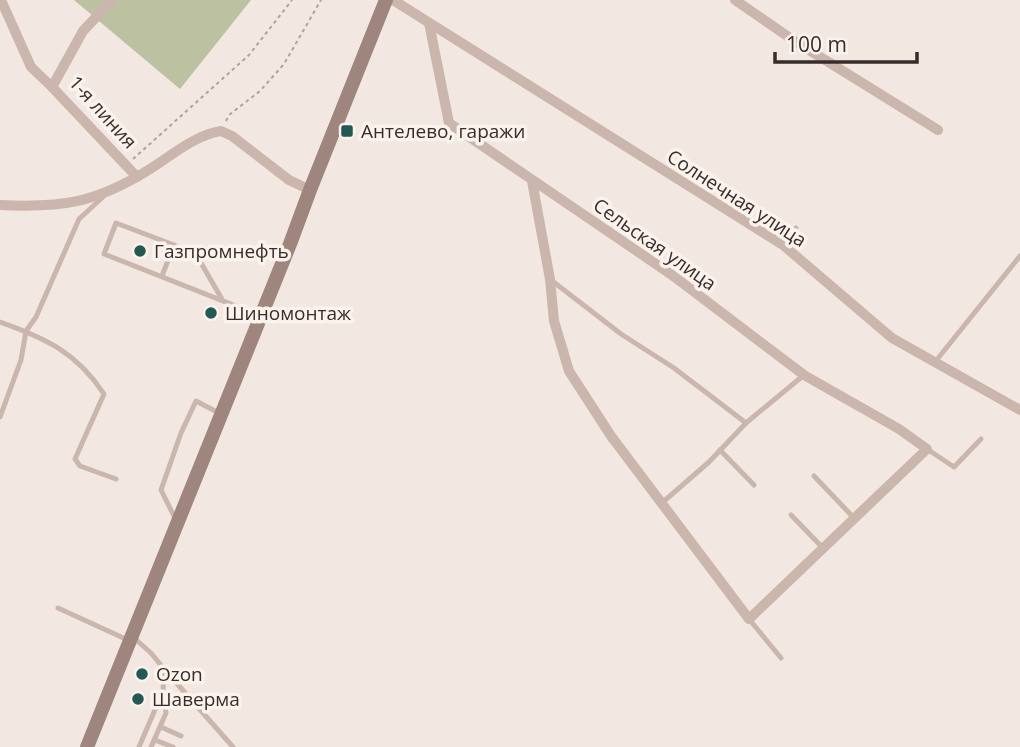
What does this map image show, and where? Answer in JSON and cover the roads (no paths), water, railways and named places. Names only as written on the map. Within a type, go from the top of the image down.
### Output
[{"type":"main road","points":[[87,747],[386,0]]},
{"type":"street","points":[[1,0],[31,66],[52,87]]},
{"type":"street","name":"1-я линия","points":[[112,0],[83,31],[52,87],[137,177]]},
{"type":"street","name":"Солнечная улица","points":[[393,0],[783,245],[885,332],[934,363],[1020,410]]},
{"type":"street","points":[[735,0],[793,40],[938,130]]},
{"type":"street","name":"Сельская улица","points":[[429,23],[449,123],[672,275],[804,375],[899,429],[927,449]]},
{"type":"street","points":[[0,205],[40,207],[105,195],[200,138],[221,131],[232,136],[289,180],[310,190]]},
{"type":"street","points":[[532,181],[550,279],[554,321],[569,371],[611,436],[749,619],[927,449]]},
{"type":"lane","points":[[0,417],[21,360],[26,331],[36,317],[79,219],[105,195]]},
{"type":"lane","points":[[223,301],[201,263],[174,245],[116,223],[104,254],[162,276],[223,301],[261,316]]},
{"type":"lane","points":[[783,245],[796,228]]},
{"type":"lane","points":[[162,276],[174,245]]},
{"type":"lane","points":[[934,363],[1020,256]]},
{"type":"lane","points":[[550,279],[621,334],[674,369],[746,423]]},
{"type":"lane","points":[[0,322],[26,331],[67,352],[94,380],[104,394],[75,459],[80,466],[116,479]]},
{"type":"lane","points":[[663,502],[746,423],[804,375]]},
{"type":"lane","points":[[178,523],[161,490],[181,433],[196,401],[222,414]]},
{"type":"lane","points":[[927,449],[954,467],[981,439]]},
{"type":"lane","points":[[720,450],[754,485]]},
{"type":"lane","points":[[814,476],[854,518]]},
{"type":"lane","points":[[791,515],[823,548]]},
{"type":"lane","points":[[58,608],[131,638],[151,653],[233,747]]},
{"type":"lane","points":[[749,619],[781,658]]},
{"type":"lane","points":[[163,691],[140,745],[150,747],[166,713],[164,669]]},
{"type":"lane","points":[[161,727],[181,736]]},
{"type":"lane","points":[[155,740],[173,747]]},
{"type":"place","name":"Антелево, гаражи","points":[[347,131]]},
{"type":"place","name":"Газпромнефть","points":[[140,251]]},
{"type":"place","name":"Шиномонтаж","points":[[211,313]]},
{"type":"place","name":"Ozon","points":[[142,674]]},
{"type":"place","name":"Шаверма","points":[[138,699]]}]
